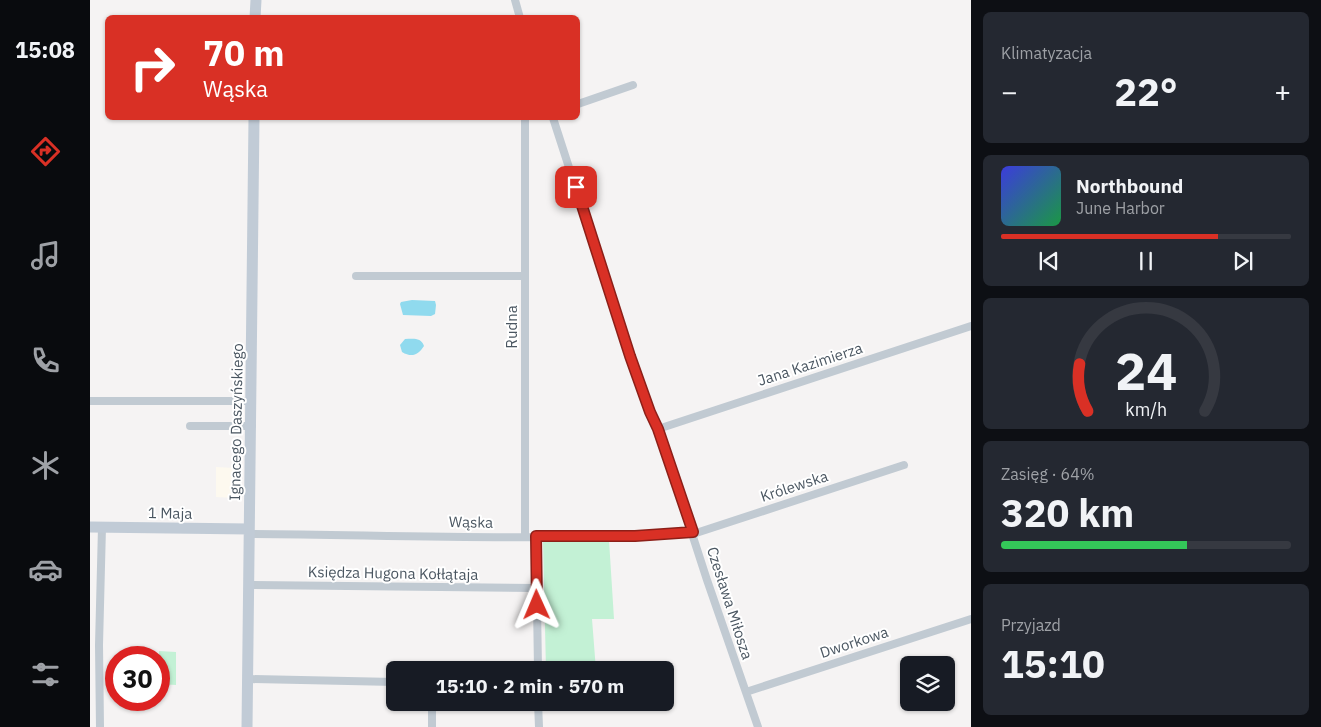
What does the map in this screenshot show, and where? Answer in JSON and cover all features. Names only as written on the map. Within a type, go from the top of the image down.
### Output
[{"type":"street","points":[[256,0],[256,15]]},
{"type":"street","points":[[515,0],[519,15]]},
{"type":"street","points":[[580,103],[633,84]]},
{"type":"street","name":"Ignacego Daszyńskiego","points":[[247,727],[252,426],[254,120]]},
{"type":"street","name":"Rudna","points":[[525,120],[525,536]]},
{"type":"street","name":"Czesława Miłosza","points":[[554,120],[633,365],[658,429],[707,580],[758,727]]},
{"type":"street","points":[[356,276],[525,276]]},
{"type":"street","name":"Jana Kazimierza","points":[[658,429],[971,326]]},
{"type":"street","points":[[90,401],[252,401]]},
{"type":"street","points":[[190,426],[252,426]]},
{"type":"street","name":"Królewska","points":[[693,533],[904,465]]},
{"type":"street","points":[[96,527],[101,586],[100,727]]},
{"type":"street","name":"1 Maja","points":[[96,527],[249,531]]},
{"type":"street","name":"Wąska","points":[[249,531],[525,536],[635,536],[693,533]]},
{"type":"street","points":[[536,536],[538,661]]},
{"type":"street","name":"Księdza Hugona Kołłątaja","points":[[248,586],[537,588]]},
{"type":"street","name":"Dworkowa","points":[[746,692],[971,619]]},
{"type":"street","points":[[248,679],[386,682]]},
{"type":"street","points":[[432,711],[432,727]]},
{"type":"street","points":[[538,711],[539,727]]},
{"type":"shaded area","points":[[216,467],[234,468],[234,498],[216,497]]},
{"type":"green space","points":[[609,540],[614,619],[592,619],[595,661],[546,661],[543,541]]},
{"type":"green space","points":[[170,652],[176,652],[176,685],[170,685]]},
{"type":"water","points":[[412,300],[435,301],[435,314],[431,316],[403,315],[401,302]]},
{"type":"water","points":[[405,339],[419,340],[424,346],[414,355],[406,354],[402,352],[400,345]]},
{"type":"route","points":[[537,605],[536,536],[635,536],[693,532],[658,429],[630,356],[576,187]]}]
